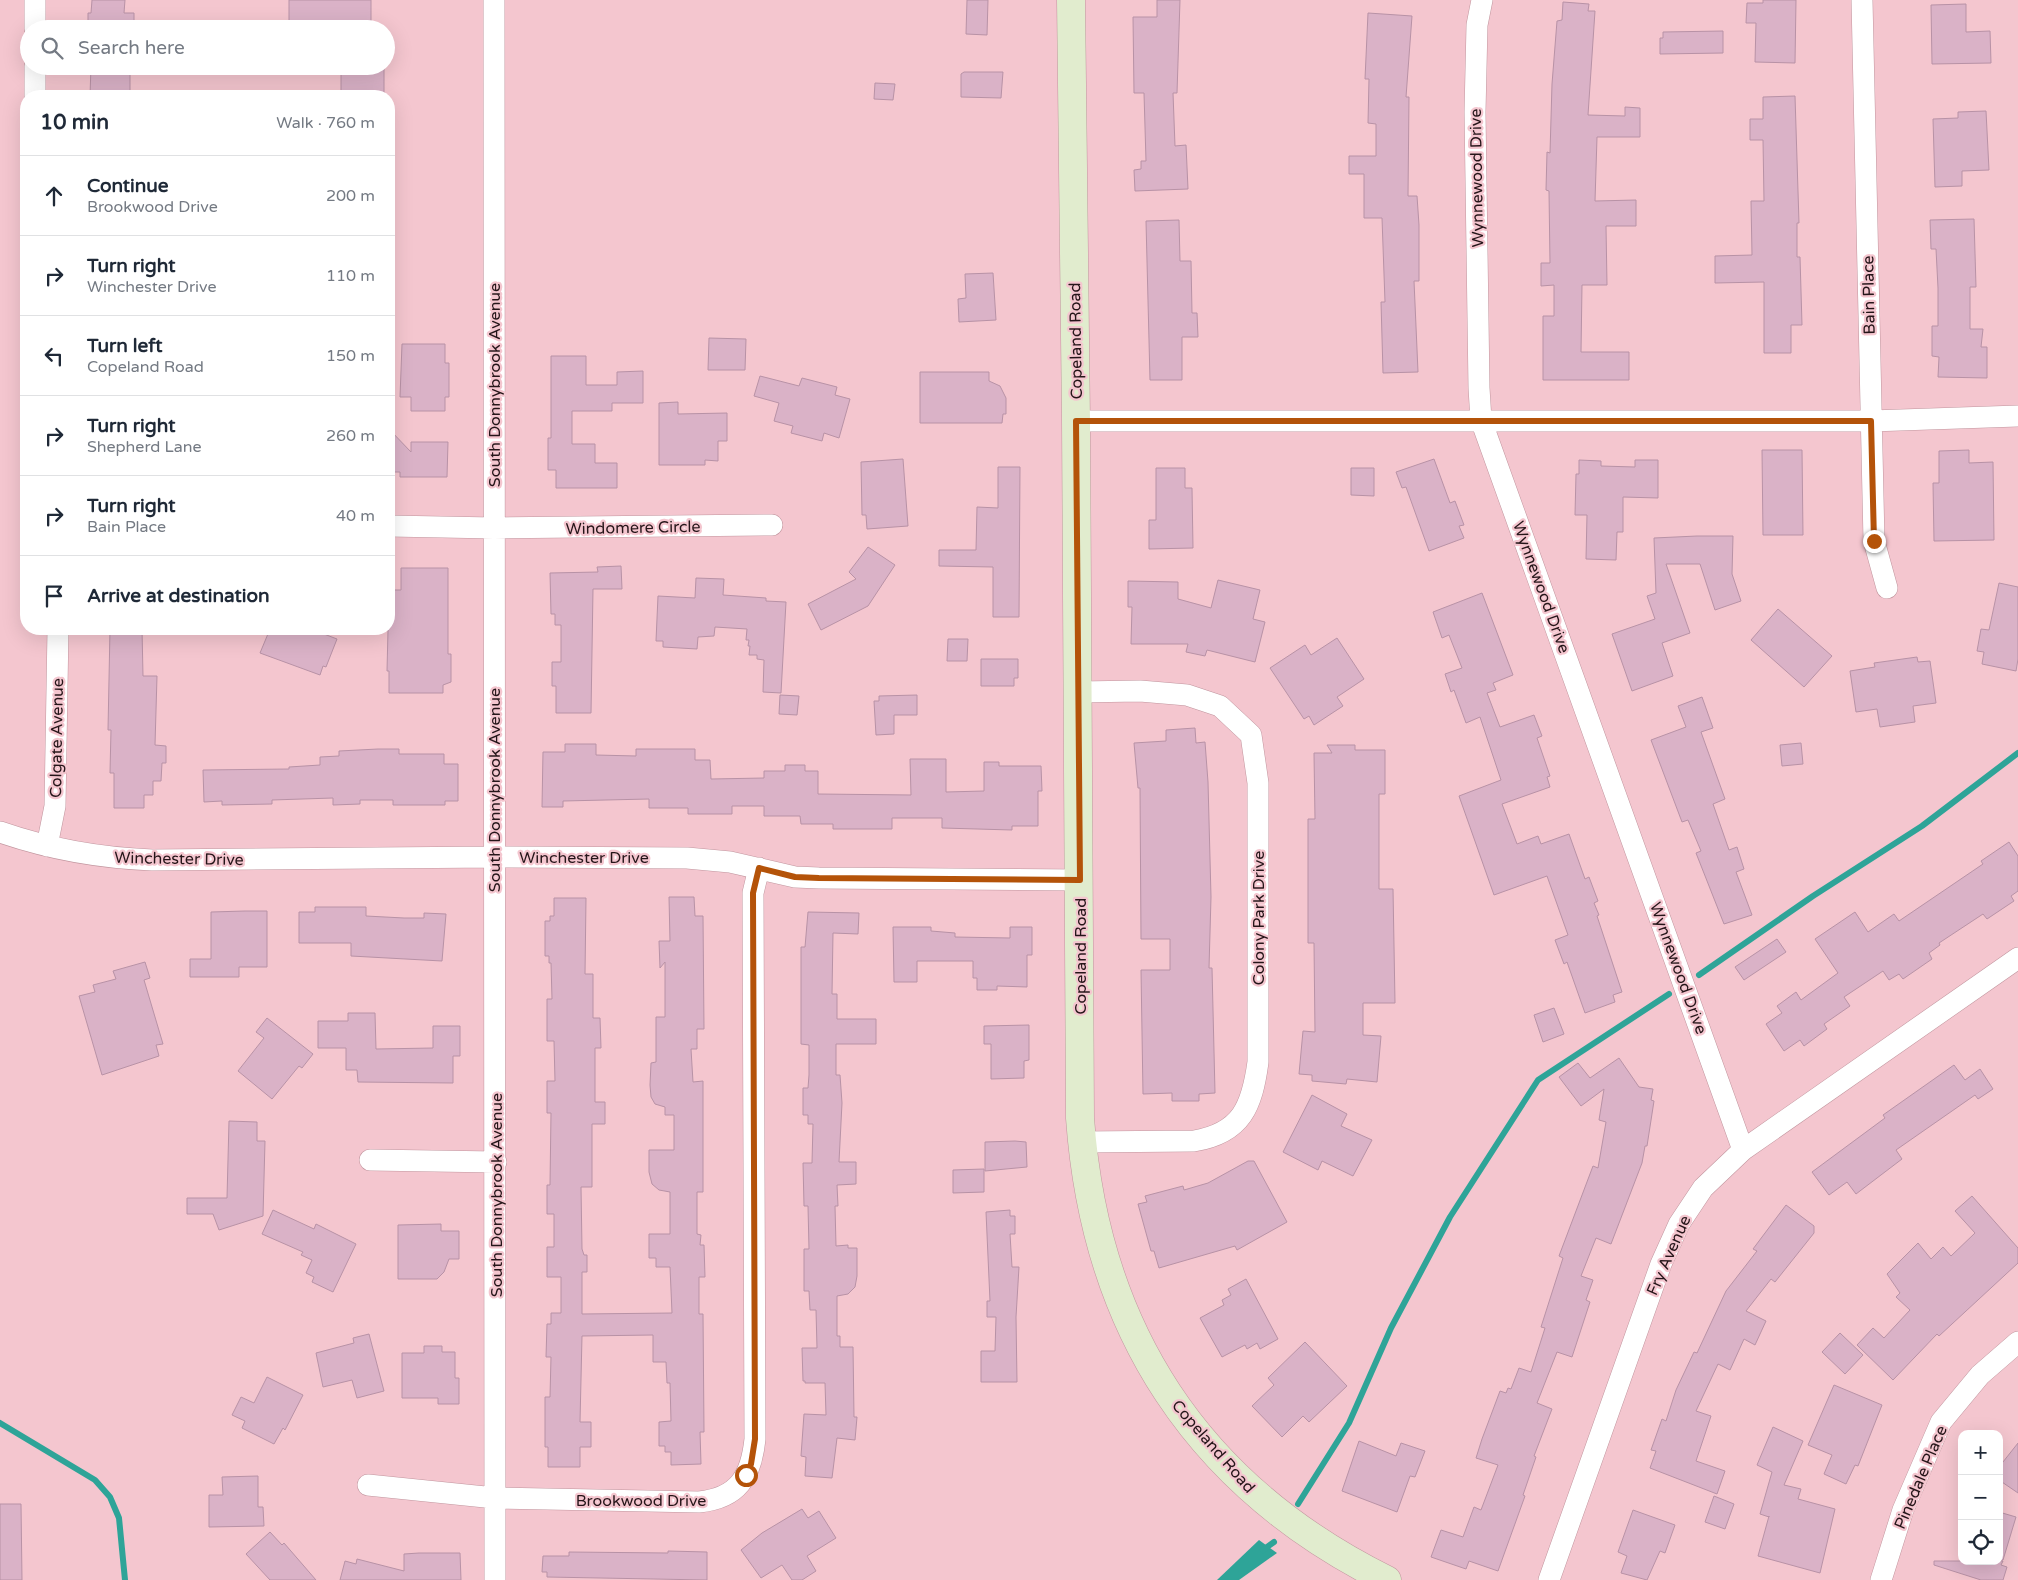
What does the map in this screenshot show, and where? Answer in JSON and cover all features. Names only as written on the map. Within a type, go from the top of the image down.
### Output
[{"type":"street","points":[[35,0],[35,20]]},
{"type":"street","name":"South Donnybrook Avenue","points":[[494,0],[495,1580]]},
{"type":"street","name":"Copeland Road","points":[[1071,0],[1082,1142],[1092,1212],[1109,1273],[1132,1331],[1173,1401],[1238,1478],[1276,1512],[1334,1552],[1387,1580]]},
{"type":"street","name":"Wynnewood Drive","points":[[1482,0],[1477,25],[1475,112],[1481,420],[1743,1150]]},
{"type":"street","name":"Bain Place","points":[[1862,0],[1874,541],[1887,588]]},
{"type":"street","points":[[35,75],[35,90]]},
{"type":"street","points":[[1076,421],[1871,421],[2018,416]]},
{"type":"street","name":"Windomere Circle","points":[[395,526],[494,528],[772,525]]},
{"type":"street","name":"Colgate Avenue","points":[[47,846],[55,806],[58,635]]},
{"type":"street","name":"Colony Park Drive","points":[[1079,692],[1140,692],[1187,695],[1220,706],[1251,735],[1258,782],[1258,1062],[1254,1092],[1241,1116],[1223,1133],[1209,1138],[1194,1141],[1082,1142]]},
{"type":"street","name":"Winchester Drive","points":[[0,832],[47,846],[118,859],[170,861],[495,857],[687,858],[730,862],[795,877],[1080,880]]},
{"type":"street","name":"Brookwood Drive","points":[[368,1485],[495,1498],[711,1501],[732,1493],[746,1475],[751,1464],[755,1439],[753,893],[759,868]]},
{"type":"street","name":"Fry Avenue","points":[[1549,1580],[1658,1273],[1679,1224],[1703,1188],[1743,1150],[2018,958]]},
{"type":"street","points":[[370,1160],[496,1162]]},
{"type":"street","name":"Pinedale Place","points":[[1881,1580],[1904,1510],[1941,1422],[1980,1375],[2018,1342]]},
{"type":"water","points":[[1259,1540],[1277,1553],[1239,1580],[1217,1580]]},
{"type":"building","points":[[92,0],[125,0],[124,13],[134,13],[134,20],[88,20],[88,13],[91,13]]},
{"type":"building","points":[[289,0],[371,0],[371,20],[289,20]]},
{"type":"building","points":[[967,0],[988,0],[987,35],[966,34]]},
{"type":"building","points":[[1157,0],[1180,0],[1177,93],[1173,93],[1175,146],[1186,145],[1188,189],[1135,191],[1134,170],[1141,169],[1141,161],[1146,161],[1144,93],[1134,93],[1133,17],[1157,17]]},
{"type":"building","points":[[1763,0],[1796,0],[1795,63],[1755,62],[1756,23],[1746,23],[1747,3],[1763,3]]},
{"type":"building","points":[[1563,2],[1589,4],[1588,11],[1595,11],[1588,115],[1625,116],[1625,107],[1640,108],[1640,137],[1597,137],[1595,201],[1636,200],[1636,226],[1606,226],[1607,285],[1582,285],[1581,352],[1629,352],[1629,380],[1543,380],[1543,316],[1554,316],[1554,285],[1541,286],[1541,263],[1550,263],[1549,191],[1546,190],[1547,152],[1550,153],[1552,84],[1557,21],[1562,20]]},
{"type":"building","points":[[1966,4],[1966,32],[1990,31],[1991,63],[1932,64],[1931,5]]},
{"type":"building","points":[[1368,13],[1412,16],[1406,97],[1409,97],[1408,196],[1417,196],[1419,225],[1419,281],[1414,281],[1418,372],[1383,373],[1381,302],[1385,302],[1382,218],[1364,218],[1364,174],[1349,174],[1349,156],[1376,156],[1376,124],[1368,123],[1369,79],[1365,79]]},
{"type":"building","points":[[1723,31],[1723,53],[1660,54],[1660,38],[1663,38],[1663,32]]},
{"type":"building","points":[[964,72],[1003,72],[1001,98],[961,97],[961,74]]},
{"type":"building","points":[[91,75],[130,75],[130,90],[90,90]]},
{"type":"building","points":[[341,75],[384,75],[384,90],[341,90]]},
{"type":"building","points":[[875,83],[895,84],[893,100],[874,99]]},
{"type":"building","points":[[1795,96],[1799,223],[1797,223],[1797,257],[1800,257],[1802,325],[1791,325],[1791,353],[1764,353],[1764,282],[1715,283],[1715,256],[1752,255],[1751,201],[1764,201],[1763,140],[1750,140],[1750,119],[1763,119],[1763,97]]},
{"type":"building","points":[[1986,111],[1989,170],[1962,171],[1962,186],[1935,187],[1933,119],[1958,118],[1958,112]]},
{"type":"building","points":[[1974,219],[1976,287],[1970,287],[1970,329],[1983,329],[1981,347],[1987,347],[1987,378],[1938,377],[1939,357],[1932,356],[1932,326],[1938,326],[1938,288],[1936,249],[1931,249],[1930,220]]},
{"type":"building","points":[[1179,220],[1180,261],[1191,261],[1192,313],[1197,313],[1198,337],[1182,337],[1182,380],[1150,380],[1146,221]]},
{"type":"building","points":[[993,273],[996,320],[959,322],[958,299],[966,298],[965,274]]},
{"type":"building","points":[[709,338],[746,339],[745,370],[708,370]]},
{"type":"building","points":[[402,344],[445,344],[445,363],[449,363],[449,397],[445,397],[445,411],[411,411],[411,397],[400,397]]},
{"type":"building","points":[[551,356],[586,356],[586,385],[617,385],[617,372],[643,371],[643,403],[612,403],[612,411],[572,411],[572,444],[595,444],[595,463],[617,463],[617,488],[556,488],[556,470],[548,470],[548,438],[551,438]]},
{"type":"building","points":[[920,372],[989,372],[989,381],[1000,386],[1006,398],[1006,414],[1003,414],[1002,423],[920,423]]},
{"type":"building","points":[[760,376],[799,386],[802,378],[837,387],[835,395],[850,399],[839,438],[824,433],[822,441],[791,433],[793,426],[774,421],[779,403],[754,396]]},
{"type":"building","points":[[678,402],[678,414],[727,413],[727,441],[718,441],[718,461],[705,460],[705,465],[659,465],[659,403]]},
{"type":"building","points":[[395,435],[411,452],[411,442],[448,442],[447,477],[400,477],[400,472],[395,472]]},
{"type":"building","points":[[1762,450],[1802,450],[1803,535],[1763,535]]},
{"type":"building","points":[[1969,450],[1969,463],[1993,462],[1994,540],[1934,541],[1933,483],[1939,483],[1939,451]]},
{"type":"building","points":[[903,459],[908,526],[867,529],[866,515],[862,515],[861,462]]},
{"type":"building","points":[[1434,459],[1450,503],[1455,501],[1464,525],[1459,526],[1464,538],[1429,551],[1406,487],[1402,488],[1396,472]]},
{"type":"building","points":[[1579,460],[1601,461],[1601,466],[1635,467],[1635,460],[1658,460],[1658,498],[1623,497],[1623,532],[1617,532],[1616,560],[1586,559],[1587,515],[1575,515],[1576,474],[1579,474]]},
{"type":"building","points":[[998,467],[1020,467],[1019,617],[993,617],[993,567],[939,566],[939,550],[976,550],[977,507],[998,508]]},
{"type":"building","points":[[1156,468],[1185,468],[1185,488],[1192,488],[1193,548],[1149,549],[1149,520],[1156,520]]},
{"type":"building","points":[[1351,468],[1374,468],[1374,496],[1351,495]]},
{"type":"building","points":[[1733,536],[1732,574],[1741,601],[1715,610],[1700,564],[1666,564],[1690,633],[1662,643],[1673,676],[1632,691],[1612,634],[1655,619],[1647,596],[1656,593],[1654,538]]},
{"type":"building","points":[[868,547],[895,565],[868,606],[821,630],[808,604],[856,579],[849,572]]},
{"type":"building","points":[[621,566],[622,589],[593,589],[591,713],[556,713],[556,686],[552,686],[552,662],[561,662],[561,625],[555,625],[555,614],[551,614],[550,573],[598,572],[597,567]]},
{"type":"building","points":[[401,568],[448,568],[448,654],[451,654],[451,682],[443,685],[443,693],[389,693],[389,671],[387,671],[388,635],[395,635],[395,590],[401,590]]},
{"type":"building","points":[[696,578],[724,579],[723,595],[766,598],[766,601],[786,602],[781,693],[763,692],[764,660],[757,659],[757,655],[749,655],[749,640],[746,640],[747,629],[715,627],[714,636],[698,637],[697,649],[663,647],[663,641],[656,641],[658,596],[695,598]]},
{"type":"building","points":[[1218,580],[1260,590],[1253,619],[1265,622],[1255,662],[1207,650],[1205,656],[1186,652],[1188,644],[1131,644],[1132,607],[1128,607],[1128,581],[1178,582],[1178,599],[1211,608]]},
{"type":"building","points":[[1999,583],[2018,587],[2018,659],[2016,671],[1982,664],[1984,652],[1977,651],[1981,629],[1989,630]]},
{"type":"building","points":[[1482,593],[1513,675],[1493,683],[1496,690],[1487,693],[1500,727],[1534,715],[1542,736],[1537,738],[1550,776],[1547,777],[1550,787],[1502,804],[1517,844],[1538,836],[1541,844],[1569,834],[1585,879],[1589,877],[1598,901],[1594,903],[1599,915],[1597,916],[1622,992],[1613,995],[1615,1002],[1585,1013],[1567,962],[1564,964],[1555,940],[1568,935],[1547,876],[1494,895],[1459,796],[1501,780],[1480,717],[1466,723],[1454,690],[1451,692],[1445,674],[1462,668],[1449,635],[1442,638],[1433,612]]},
{"type":"building","points":[[1778,609],[1832,656],[1804,687],[1751,640]]},
{"type":"building","points":[[110,635],[142,635],[143,676],[157,676],[155,745],[166,746],[166,763],[162,763],[161,781],[153,781],[153,795],[144,795],[144,808],[114,808],[114,773],[110,773],[111,730],[108,730]]},
{"type":"building","points":[[268,635],[327,635],[337,639],[326,667],[323,666],[320,675],[260,653]]},
{"type":"building","points":[[1337,638],[1364,679],[1337,697],[1343,706],[1314,725],[1309,716],[1304,719],[1270,668],[1305,645],[1311,655]]},
{"type":"building","points":[[948,639],[968,639],[967,661],[947,661]]},
{"type":"building","points":[[1917,657],[1918,662],[1930,661],[1936,703],[1913,706],[1915,722],[1880,727],[1877,709],[1856,712],[1850,671],[1875,667],[1874,663]]},
{"type":"building","points":[[981,659],[1018,659],[1018,678],[1014,678],[1014,686],[981,686]]},
{"type":"building","points":[[780,695],[799,696],[797,715],[779,714]]},
{"type":"building","points":[[917,695],[917,715],[894,715],[894,734],[876,735],[874,701],[879,701],[879,696]]},
{"type":"building","points":[[1702,697],[1713,728],[1701,732],[1725,799],[1713,804],[1729,850],[1737,847],[1744,869],[1736,872],[1752,915],[1724,924],[1696,853],[1701,851],[1688,820],[1682,822],[1651,740],[1686,727],[1678,706]]},
{"type":"building","points":[[1195,728],[1196,743],[1205,742],[1208,782],[1211,897],[1209,968],[1212,968],[1215,1093],[1199,1094],[1199,1101],[1172,1101],[1172,1093],[1143,1094],[1141,970],[1170,970],[1170,939],[1141,939],[1140,788],[1138,788],[1134,743],[1166,741],[1166,730]]},
{"type":"building","points":[[1801,743],[1803,764],[1782,766],[1780,745]]},
{"type":"building","points":[[565,744],[596,744],[596,755],[636,756],[636,749],[695,749],[695,760],[710,760],[711,779],[764,778],[764,771],[785,771],[785,765],[805,765],[805,771],[818,771],[818,794],[911,795],[910,759],[946,759],[946,792],[984,791],[984,762],[999,762],[999,766],[1041,766],[1042,791],[1038,791],[1038,826],[1012,826],[1012,830],[942,828],[942,818],[892,818],[892,829],[833,829],[833,824],[801,824],[800,816],[764,816],[764,806],[732,806],[732,814],[688,814],[688,808],[649,808],[649,799],[563,801],[563,807],[542,807],[543,752],[565,752]]},
{"type":"building","points":[[1327,745],[1355,745],[1355,750],[1385,750],[1385,794],[1379,794],[1379,889],[1393,889],[1395,1003],[1363,1003],[1363,1035],[1381,1036],[1377,1082],[1347,1079],[1346,1084],[1312,1081],[1312,1075],[1299,1074],[1303,1031],[1315,1032],[1314,943],[1308,943],[1308,819],[1315,819],[1314,753],[1332,753]]},
{"type":"building","points":[[399,749],[399,754],[444,754],[444,764],[458,764],[458,801],[445,801],[445,805],[393,805],[393,800],[360,800],[360,804],[333,805],[333,798],[272,800],[272,804],[222,805],[222,801],[204,802],[203,770],[289,769],[289,767],[320,765],[320,757],[339,756],[339,751]]},
{"type":"building","points":[[2009,842],[2018,856],[2018,891],[2011,896],[2014,901],[1987,919],[1983,914],[1939,943],[1940,945],[1929,953],[1932,959],[1903,979],[1899,974],[1889,980],[1883,971],[1844,997],[1850,1006],[1824,1024],[1827,1029],[1804,1046],[1800,1040],[1784,1051],[1766,1024],[1782,1013],[1777,1006],[1796,992],[1801,1000],[1838,973],[1815,939],[1855,912],[1868,932],[1894,914],[1899,921],[1983,864],[1981,861]]},
{"type":"building","points":[[669,897],[694,897],[695,916],[703,916],[704,1029],[697,1029],[697,1049],[691,1049],[693,1082],[703,1081],[703,1192],[697,1192],[697,1234],[701,1235],[700,1245],[704,1245],[705,1277],[699,1277],[699,1314],[703,1314],[704,1432],[700,1432],[701,1464],[671,1465],[671,1452],[665,1452],[665,1446],[659,1446],[659,1422],[671,1421],[670,1383],[667,1383],[666,1362],[653,1362],[653,1335],[582,1336],[580,1422],[591,1422],[591,1447],[580,1447],[580,1467],[548,1467],[548,1447],[545,1447],[545,1397],[550,1397],[551,1357],[546,1357],[547,1324],[551,1324],[551,1313],[561,1313],[561,1277],[547,1277],[547,1247],[554,1247],[554,1214],[547,1214],[547,1185],[550,1185],[551,1113],[547,1113],[547,1081],[555,1081],[554,1041],[547,1041],[547,999],[552,999],[551,963],[549,963],[549,956],[545,956],[545,921],[550,921],[550,916],[554,916],[554,898],[586,898],[585,974],[593,974],[593,1018],[600,1018],[601,1048],[595,1048],[595,1102],[605,1102],[605,1124],[592,1124],[592,1187],[581,1187],[582,1249],[584,1255],[587,1255],[587,1272],[582,1272],[582,1314],[672,1313],[670,1267],[656,1267],[656,1258],[649,1258],[649,1234],[670,1234],[670,1192],[659,1190],[652,1184],[649,1172],[649,1150],[674,1150],[674,1115],[665,1115],[665,1107],[655,1104],[651,1097],[650,1085],[651,1063],[656,1062],[656,1017],[665,1017],[665,962],[660,968],[659,941],[670,941]]},
{"type":"building","points":[[315,907],[366,907],[366,916],[424,918],[424,913],[446,914],[442,961],[351,956],[351,943],[299,943],[299,912],[315,912]]},
{"type":"building","points":[[267,911],[267,967],[239,967],[239,977],[190,977],[190,959],[211,959],[211,912]]},
{"type":"building","points":[[808,912],[859,913],[858,934],[833,933],[832,994],[837,994],[837,1019],[876,1019],[876,1044],[836,1044],[836,1075],[840,1075],[842,1103],[839,1162],[856,1162],[856,1184],[837,1185],[838,1206],[835,1206],[836,1246],[848,1245],[848,1248],[857,1248],[855,1287],[848,1294],[837,1296],[837,1336],[840,1336],[840,1347],[853,1347],[854,1417],[857,1417],[855,1440],[837,1438],[832,1478],[805,1476],[806,1457],[801,1456],[804,1414],[826,1415],[825,1383],[805,1383],[803,1381],[802,1348],[817,1348],[816,1310],[810,1310],[809,1291],[804,1291],[804,1249],[809,1249],[808,1206],[804,1206],[803,1163],[812,1163],[813,1124],[808,1124],[808,1115],[803,1115],[803,1088],[808,1088],[809,1045],[801,1044],[801,947],[805,947]]},
{"type":"building","points":[[893,927],[931,927],[931,931],[955,933],[955,937],[1010,938],[1010,927],[1032,927],[1032,955],[1027,955],[1027,987],[997,986],[997,990],[977,990],[977,978],[973,978],[973,961],[917,961],[917,982],[894,982]]},
{"type":"building","points":[[1777,939],[1786,952],[1744,980],[1735,967]]},
{"type":"building","points":[[145,962],[150,978],[144,980],[163,1044],[156,1045],[159,1056],[102,1075],[79,996],[95,992],[93,985],[116,979],[113,971]]},
{"type":"building","points":[[1554,1008],[1564,1034],[1543,1042],[1534,1015]]},
{"type":"building","points":[[348,1013],[375,1013],[376,1049],[433,1048],[433,1026],[460,1026],[460,1056],[453,1056],[453,1083],[358,1082],[357,1070],[346,1070],[346,1048],[318,1048],[318,1021],[348,1021]]},
{"type":"building","points":[[267,1018],[313,1054],[302,1068],[299,1066],[272,1099],[238,1071],[264,1038],[256,1032]]},
{"type":"building","points":[[1029,1025],[1029,1060],[1024,1061],[1024,1078],[991,1079],[991,1044],[984,1044],[984,1026]]},
{"type":"building","points":[[1619,1058],[1639,1087],[1653,1089],[1651,1100],[1654,1101],[1647,1146],[1645,1146],[1642,1163],[1611,1244],[1596,1238],[1581,1276],[1593,1280],[1586,1300],[1590,1302],[1572,1357],[1557,1352],[1537,1403],[1552,1409],[1534,1456],[1536,1457],[1523,1495],[1525,1496],[1498,1571],[1469,1561],[1466,1569],[1431,1557],[1441,1530],[1463,1537],[1474,1507],[1481,1510],[1498,1465],[1476,1458],[1482,1439],[1500,1391],[1506,1393],[1508,1388],[1511,1389],[1519,1368],[1531,1372],[1545,1328],[1541,1327],[1563,1258],[1559,1256],[1593,1166],[1598,1168],[1606,1122],[1599,1120],[1604,1089],[1581,1106],[1559,1077],[1578,1063],[1590,1078]]},
{"type":"building","points":[[1954,1065],[1965,1080],[1980,1069],[1993,1089],[1978,1099],[1975,1095],[1896,1150],[1902,1159],[1856,1194],[1847,1182],[1829,1195],[1812,1172],[1885,1118],[1883,1115]]},
{"type":"building","points":[[1312,1095],[1347,1114],[1341,1126],[1372,1140],[1353,1176],[1322,1161],[1318,1170],[1283,1152]]},
{"type":"building","points":[[229,1121],[257,1122],[257,1141],[265,1141],[263,1216],[219,1230],[213,1214],[187,1214],[187,1198],[227,1198]]},
{"type":"building","points":[[985,1142],[1026,1142],[1027,1167],[985,1171]]},
{"type":"building","points":[[1248,1161],[1254,1161],[1287,1222],[1237,1250],[1235,1246],[1159,1268],[1154,1251],[1151,1251],[1138,1204],[1147,1202],[1145,1196],[1183,1186],[1184,1190],[1208,1183]]},
{"type":"building","points":[[984,1169],[984,1192],[953,1193],[953,1170]]},
{"type":"building","points":[[1972,1196],[2018,1248],[2018,1263],[1939,1336],[1937,1334],[1893,1380],[1857,1345],[1873,1328],[1884,1338],[1910,1310],[1896,1297],[1900,1293],[1887,1274],[1918,1243],[1931,1259],[1943,1247],[1951,1256],[1975,1233],[1955,1211]]},
{"type":"building","points":[[1786,1205],[1814,1226],[1814,1233],[1775,1282],[1771,1279],[1746,1311],[1766,1321],[1755,1345],[1744,1339],[1730,1370],[1718,1364],[1696,1411],[1711,1416],[1696,1461],[1725,1471],[1717,1494],[1650,1468],[1656,1451],[1651,1450],[1662,1419],[1666,1421],[1676,1390],[1694,1352],[1697,1353],[1726,1291],[1757,1251],[1753,1249]]},
{"type":"building","points":[[273,1210],[314,1229],[316,1224],[356,1244],[333,1292],[312,1282],[314,1277],[306,1273],[312,1260],[301,1255],[303,1252],[262,1234]]},
{"type":"building","points":[[1010,1210],[1010,1216],[1015,1216],[1015,1234],[1010,1234],[1012,1267],[1019,1267],[1016,1317],[1017,1382],[981,1382],[981,1351],[995,1351],[996,1317],[987,1317],[987,1301],[990,1301],[986,1212]]},
{"type":"building","points":[[441,1224],[441,1231],[459,1231],[459,1259],[449,1259],[444,1272],[437,1279],[398,1279],[398,1225]]},
{"type":"building","points":[[1246,1279],[1278,1339],[1260,1349],[1257,1343],[1247,1349],[1245,1345],[1222,1357],[1200,1318],[1224,1305],[1222,1300],[1231,1295],[1228,1289]]},
{"type":"building","points":[[1840,1333],[1863,1355],[1845,1374],[1822,1352]]},
{"type":"building","points":[[369,1334],[384,1391],[357,1398],[352,1380],[323,1387],[316,1353],[354,1343],[353,1338]]},
{"type":"building","points":[[1305,1342],[1347,1386],[1309,1422],[1303,1416],[1282,1437],[1252,1406],[1274,1385],[1268,1378]]},
{"type":"building","points":[[424,1346],[442,1346],[442,1352],[455,1352],[455,1378],[459,1378],[459,1404],[438,1404],[438,1398],[402,1398],[402,1353],[424,1353]]},
{"type":"building","points":[[267,1377],[303,1395],[285,1430],[283,1428],[274,1444],[242,1428],[245,1421],[232,1415],[241,1397],[254,1403]]},
{"type":"building","points":[[1834,1385],[1882,1405],[1858,1466],[1855,1465],[1846,1484],[1824,1474],[1832,1455],[1808,1445]]},
{"type":"building","points":[[1773,1427],[1803,1441],[1784,1485],[1801,1489],[1798,1499],[1835,1509],[1820,1573],[1758,1556],[1769,1517],[1760,1514],[1772,1472],[1757,1465]]},
{"type":"building","points":[[1359,1441],[1396,1456],[1401,1443],[1425,1451],[1415,1477],[1410,1476],[1397,1512],[1342,1491]]},
{"type":"building","points":[[2018,1443],[2018,1493],[2003,1483],[2003,1462]]},
{"type":"building","points":[[258,1476],[258,1507],[263,1507],[264,1526],[209,1527],[209,1495],[223,1495],[222,1477]]},
{"type":"building","points":[[1714,1496],[1734,1504],[1725,1529],[1705,1522]]},
{"type":"building","points":[[0,1504],[21,1504],[22,1580],[0,1580]]},
{"type":"building","points":[[802,1509],[808,1518],[819,1511],[836,1538],[807,1556],[816,1571],[802,1580],[792,1580],[782,1565],[761,1578],[741,1550],[762,1533]]},
{"type":"building","points":[[1633,1510],[1675,1525],[1665,1553],[1660,1551],[1647,1580],[1621,1573],[1627,1556],[1618,1552]]},
{"type":"building","points":[[2003,1513],[2016,1517],[2003,1560]]},
{"type":"building","points":[[270,1532],[282,1545],[284,1543],[316,1580],[270,1580],[246,1554]]},
{"type":"building","points":[[668,1551],[707,1552],[707,1580],[547,1577],[547,1572],[542,1572],[543,1556],[569,1556],[569,1552],[668,1553]]},
{"type":"building","points":[[460,1553],[461,1580],[340,1580],[345,1561],[356,1564],[357,1559],[404,1571],[404,1554]]},
{"type":"building","points":[[1934,1561],[1958,1561],[1958,1565],[2001,1565],[2007,1567],[2003,1580],[1981,1580],[1934,1565]]},
{"type":"waterway","points":[[1699,975],[1813,896],[1922,826],[2018,753]]},
{"type":"waterway","points":[[1298,1504],[1349,1423],[1391,1328],[1450,1217],[1538,1080],[1669,994]]},
{"type":"waterway","points":[[0,1423],[95,1480],[110,1497],[119,1518],[125,1580]]},
{"type":"waterway","points":[[1263,1550],[1274,1542]]},
{"type":"route","points":[[746,1475],[751,1464],[755,1439],[753,893],[759,868],[795,877],[819,878],[1080,880],[1076,421],[1871,421],[1874,541]]}]
